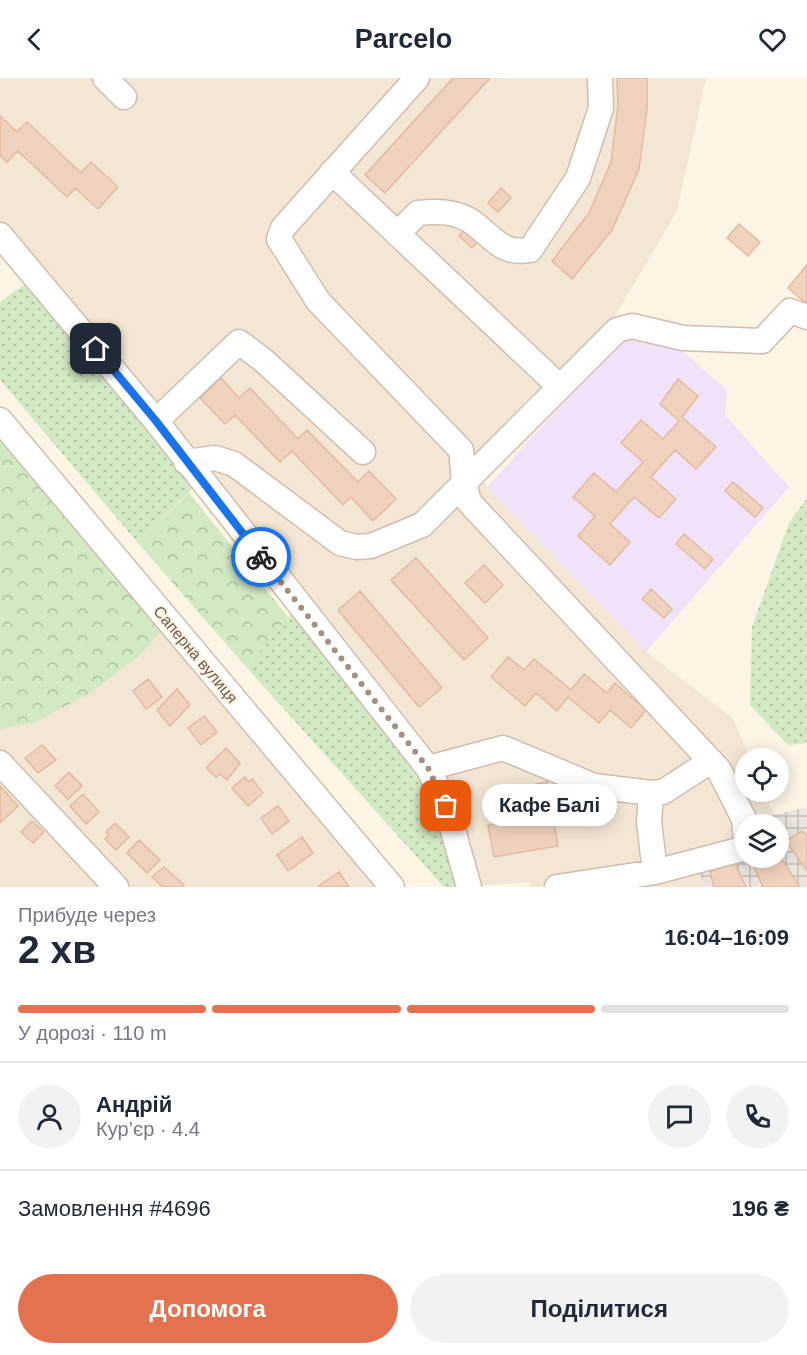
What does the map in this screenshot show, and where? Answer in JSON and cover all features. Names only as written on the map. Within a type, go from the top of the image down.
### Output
[{"type":"street","points":[[105,78],[124,97]]},
{"type":"street","points":[[417,78],[283,228],[279,239],[318,301],[461,450],[464,482],[469,502],[719,770],[741,814]]},
{"type":"street","points":[[397,234],[418,213],[438,211],[455,214],[470,221],[508,250],[519,252],[530,250],[578,178],[601,108],[600,78]]},
{"type":"street","points":[[332,172],[560,387]]},
{"type":"street","points":[[0,235],[156,421],[428,768],[445,802],[469,887]]},
{"type":"street","points":[[186,462],[215,458],[234,464],[340,543],[356,547],[371,546],[386,542],[422,525],[617,330],[632,326],[683,338],[762,341],[790,311],[807,317]]},
{"type":"street","points":[[156,421],[239,342],[263,360],[363,452]]},
{"type":"street","name":"Саперна вулиця","points":[[0,420],[392,887]]},
{"type":"street","points":[[428,768],[503,748],[594,786],[651,793],[663,792],[711,761]]},
{"type":"street","points":[[0,763],[116,887]]},
{"type":"street","points":[[651,793],[649,822],[655,872]]},
{"type":"street","points":[[557,887],[655,872],[735,851]]},
{"type":"shaded area","points":[[0,78],[706,78],[677,211],[615,316],[474,461],[487,487],[646,652],[733,718],[745,748],[735,748],[735,802],[768,802],[774,814],[735,814],[735,835],[693,856],[705,887],[530,887],[531,882],[477,886],[432,757],[0,232]]},
{"type":"shaded area","points":[[628,332],[680,349],[727,390],[725,415],[789,487],[646,652],[487,487]]},
{"type":"shaded area","points":[[0,433],[384,887],[0,887]]},
{"type":"shaded area","points":[[807,807],[807,887],[705,887],[693,856],[735,834],[735,868],[789,868],[789,814],[778,814]]},
{"type":"green space","points":[[36,276],[201,480],[138,543],[0,380],[0,302]]},
{"type":"green space","points":[[0,433],[165,627],[139,656],[90,693],[34,723],[0,729]]},
{"type":"green space","points":[[189,493],[288,617],[247,668],[138,543]]},
{"type":"green space","points":[[807,498],[807,743],[788,745],[750,705],[752,627],[789,523]]},
{"type":"green space","points":[[300,607],[428,768],[469,887],[444,887],[247,668],[288,617]]},
{"type":"building","points":[[453,78],[490,78],[385,193],[365,175]]},
{"type":"building","points":[[617,78],[647,78],[647,108],[639,169],[612,230],[572,279],[552,261],[589,213],[611,162],[618,105]]},
{"type":"building","points":[[0,116],[17,132],[27,122],[81,173],[91,162],[118,187],[98,209],[75,188],[67,197],[18,151],[7,162],[0,155]]},
{"type":"building","points":[[501,188],[511,198],[498,212],[488,203]]},
{"type":"building","points":[[739,224],[760,242],[748,256],[727,238]]},
{"type":"building","points":[[468,226],[481,238],[472,248],[459,236]]},
{"type":"building","points":[[807,265],[807,304],[788,288]]},
{"type":"building","points":[[221,378],[239,398],[250,388],[298,439],[307,430],[358,482],[369,471],[396,499],[373,521],[351,497],[343,505],[292,451],[280,462],[235,415],[225,424],[200,398]]},
{"type":"building","points":[[678,379],[698,396],[682,417],[716,447],[696,469],[675,450],[651,477],[676,499],[659,518],[634,497],[610,524],[630,542],[610,565],[578,536],[595,516],[573,497],[594,473],[616,492],[643,462],[621,443],[641,420],[663,439],[679,421],[660,404]]},
{"type":"building","points":[[733,482],[763,508],[755,517],[725,491]]},
{"type":"building","points":[[684,534],[713,559],[705,569],[676,544]]},
{"type":"building","points":[[416,558],[488,638],[464,660],[391,580]]},
{"type":"building","points":[[484,565],[503,585],[485,603],[465,583]]},
{"type":"building","points":[[651,589],[672,609],[664,618],[642,599]]},
{"type":"building","points":[[360,591],[442,688],[419,707],[338,610]]},
{"type":"building","points":[[508,657],[524,670],[534,659],[571,690],[584,674],[607,693],[615,683],[646,710],[631,728],[610,710],[599,723],[568,697],[557,711],[536,693],[525,706],[491,677]]},
{"type":"building","points":[[148,679],[162,697],[146,709],[133,691]]},
{"type":"building","points":[[177,689],[190,705],[170,726],[157,710]]},
{"type":"building","points":[[204,716],[217,732],[201,745],[188,728]]},
{"type":"building","points":[[42,745],[56,760],[38,773],[25,758]]},
{"type":"building","points":[[226,748],[240,763],[227,780],[220,774],[216,777],[206,768]]},
{"type":"building","points":[[69,772],[82,786],[68,799],[55,786]]},
{"type":"building","points":[[245,777],[249,782],[252,779],[263,793],[248,806],[232,788]]},
{"type":"building","points":[[547,782],[558,846],[494,857],[488,825],[536,817],[533,803],[490,810],[487,793]]},
{"type":"building","points":[[0,786],[18,806],[0,823]]},
{"type":"building","points":[[83,794],[99,812],[86,824],[70,806]]},
{"type":"building","points":[[278,806],[289,821],[272,834],[261,818]]},
{"type":"building","points":[[32,821],[44,832],[33,843],[21,832]]},
{"type":"building","points":[[115,823],[129,837],[116,850],[105,839],[109,835],[106,832]]},
{"type":"building","points":[[802,831],[807,835],[807,871],[789,845],[789,839]]},
{"type":"building","points":[[302,837],[313,853],[288,871],[277,855]]},
{"type":"building","points":[[139,840],[160,860],[147,873],[127,853]]},
{"type":"building","points":[[735,863],[735,868],[737,868],[746,887],[714,887],[710,872]]},
{"type":"building","points":[[164,867],[184,885],[182,887],[163,887],[152,877]]},
{"type":"building","points":[[755,868],[788,868],[800,887],[763,887]]},
{"type":"building","points":[[339,872],[349,887],[319,887],[319,886]]},
{"type":"way so far","points":[[261,557],[428,768],[446,806]]},
{"type":"place","name":"Кафе Балі","points":[[446,806]]},
{"type":"route","points":[[96,349],[156,421],[261,557]]}]
